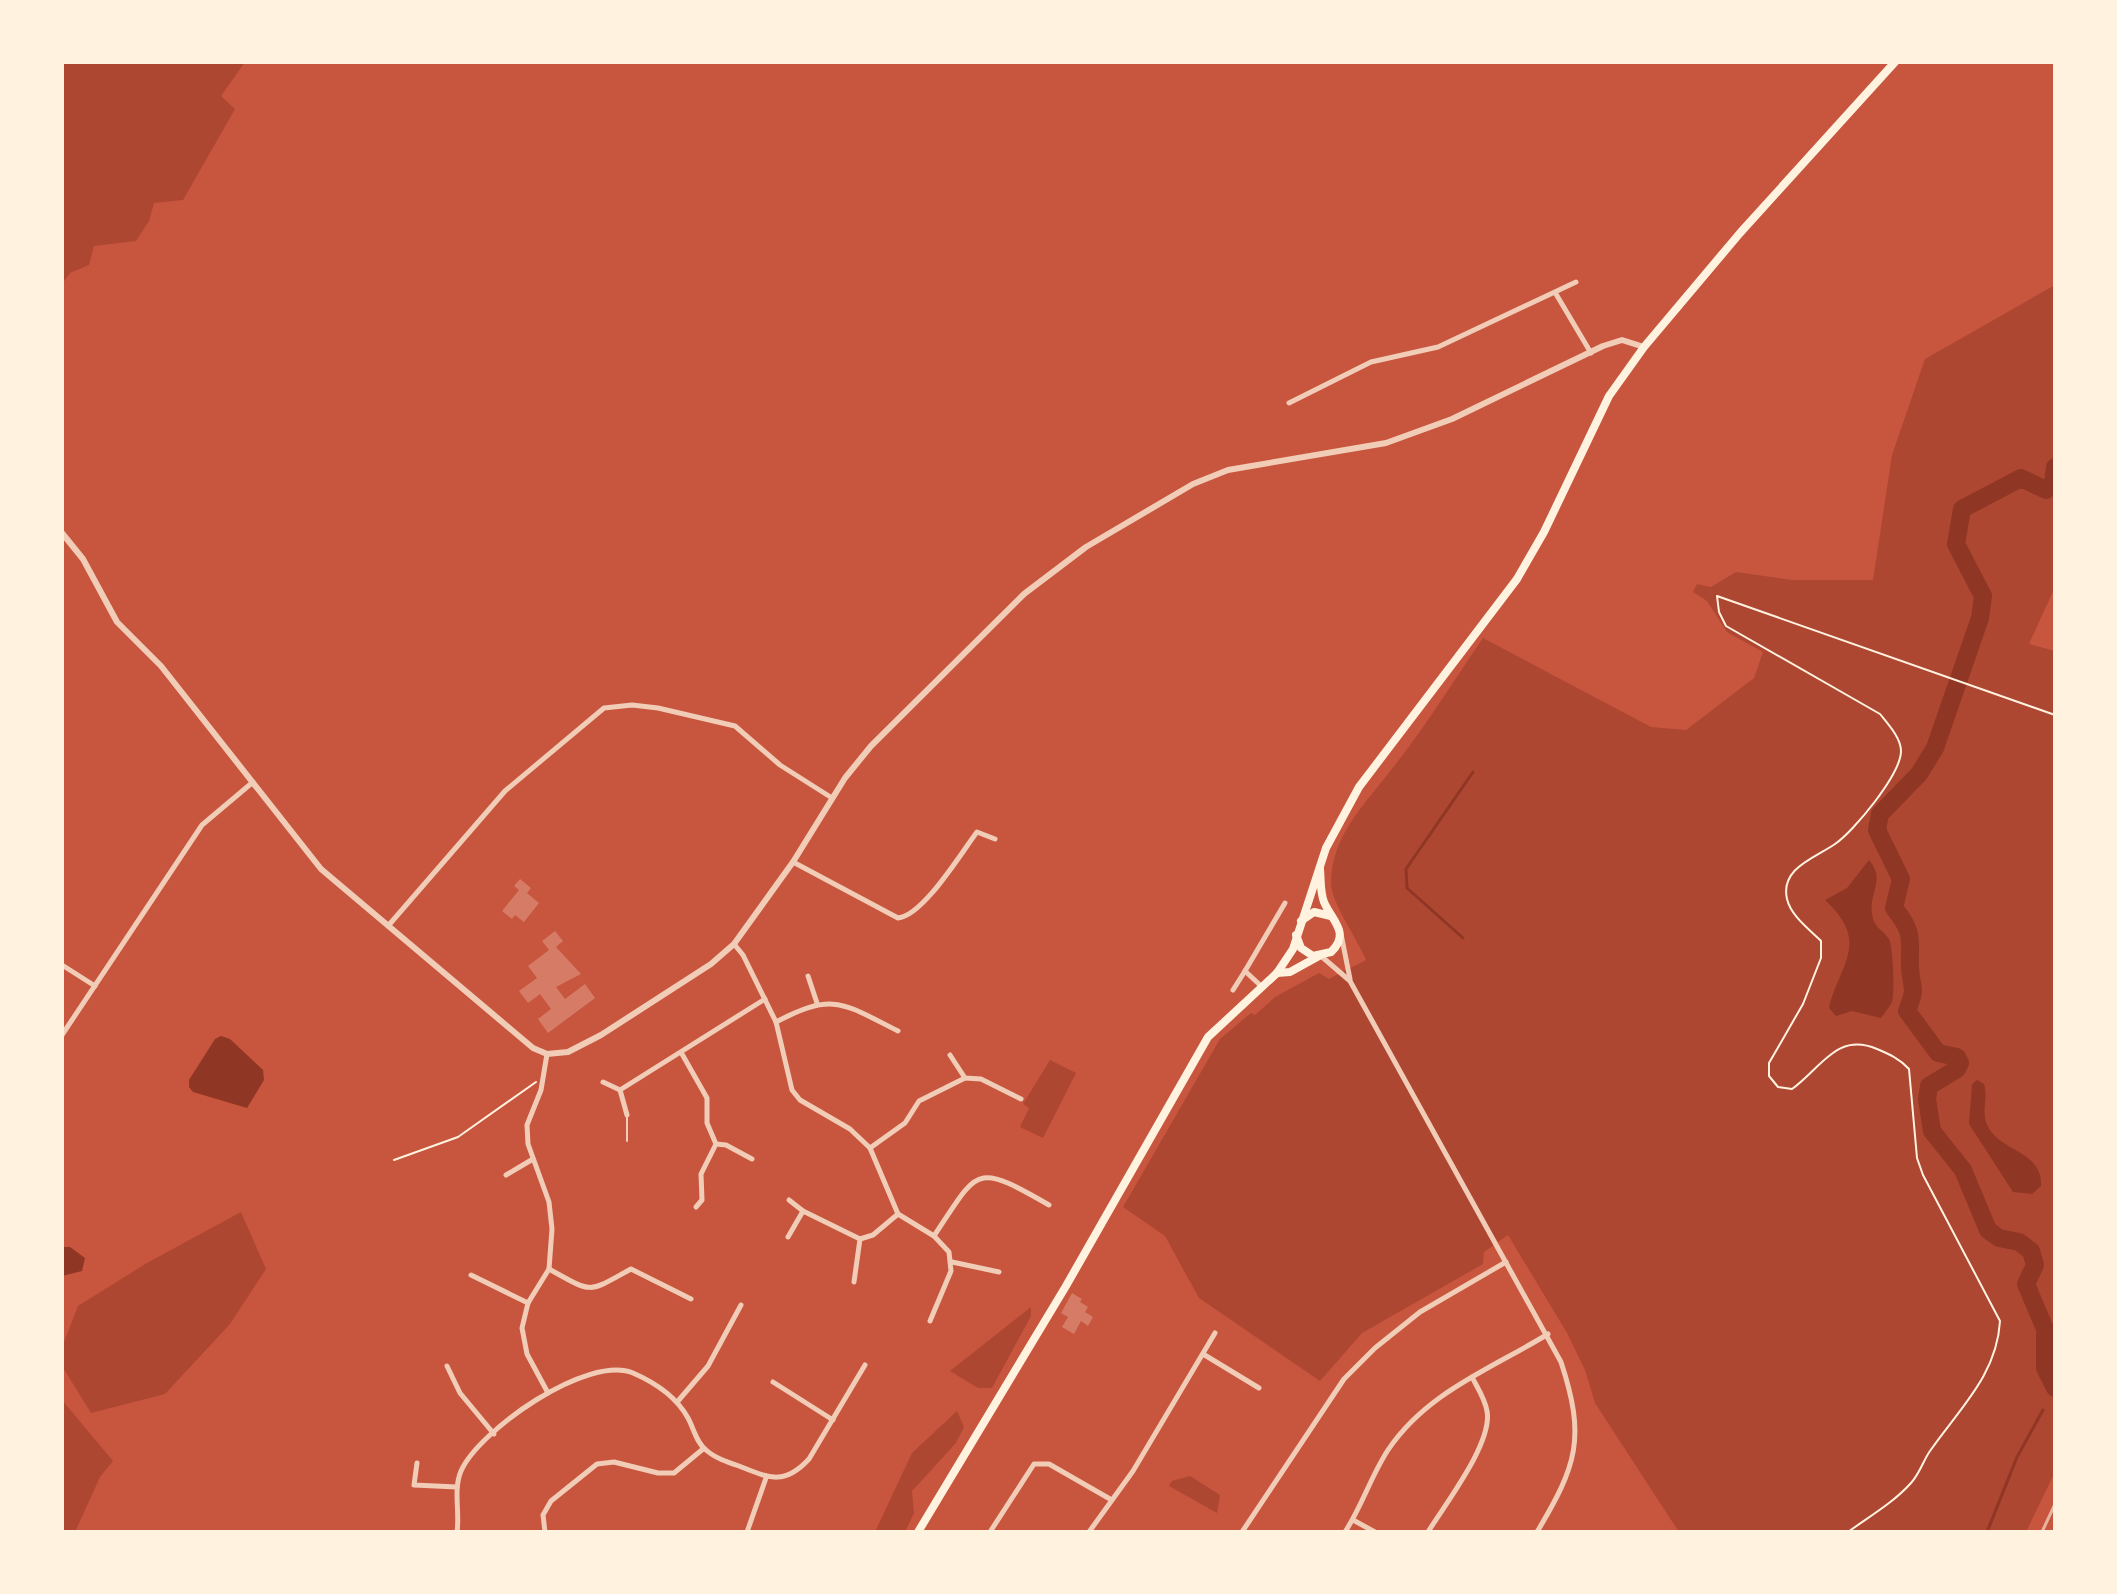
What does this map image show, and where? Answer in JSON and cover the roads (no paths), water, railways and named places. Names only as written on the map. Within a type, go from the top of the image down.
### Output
[{"type":"highway","points":[[919,1529],[1072,1276],[1208,1037],[1277,973],[1293,949],[1320,865],[1340,819],[1359,787],[1531,556],[1609,396],[1644,347],[1740,233],[1895,62]]},
{"type":"highway","points":[[1277,973],[1290,972],[1337,947],[1341,933],[1322,895],[1320,865]]},
{"type":"highway","points":[[1300,922],[1314,912],[1333,917]]},
{"type":"highway","points":[[1296,935],[1301,948],[1320,956]]},
{"type":"street","points":[[1289,403],[1371,362],[1438,347],[1576,282]]},
{"type":"street","points":[[1556,294],[1591,353]]},
{"type":"street","points":[[62,533],[83,559],[117,622],[161,666],[321,869],[514,1034],[547,1054],[568,1052],[601,1035],[711,964],[734,944],[793,862],[832,798],[871,746],[1024,594],[1086,547],[1159,503],[1228,470],[1386,443],[1452,419],[1622,340],[1644,347]]},
{"type":"street","points":[[388,926],[505,791],[604,708],[632,705],[658,708],[735,726],[780,765],[832,798]]},
{"type":"street","points":[[62,1035],[202,825],[254,782]]},
{"type":"street","points":[[793,862],[898,918],[905,918],[921,906],[977,832],[995,839]]},
{"type":"street","points":[[1233,990],[1285,903]]},
{"type":"street","points":[[1341,933],[1350,981]]},
{"type":"street","points":[[734,944],[776,1022],[792,1090],[800,1100],[850,1129],[870,1148],[898,1214],[944,1244],[952,1262],[930,1321]]},
{"type":"street","points":[[1320,956],[1333,962],[1350,981],[1548,1334],[1574,1402],[1576,1452],[1562,1489],[1537,1532]]},
{"type":"street","points":[[62,965],[95,986]]},
{"type":"street","points":[[1245,971],[1261,986]]},
{"type":"street","points":[[808,976],[817,1003]]},
{"type":"street","points":[[620,1090],[682,1054],[765,999]]},
{"type":"street","points":[[776,1022],[817,1003],[846,1005],[898,1031]]},
{"type":"street","points":[[547,1054],[544,1078],[527,1125],[533,1159],[549,1202],[552,1229],[549,1269],[528,1303],[522,1328],[527,1354],[549,1393]]},
{"type":"street","points":[[682,1054],[707,1098],[707,1123],[716,1144],[701,1174],[702,1200],[696,1207]]},
{"type":"street","points":[[950,1055],[965,1078]]},
{"type":"street","points":[[870,1148],[905,1123],[919,1101],[965,1078],[981,1079],[1021,1099]]},
{"type":"street","points":[[603,1082],[620,1090],[627,1115]]},
{"type":"street","points":[[716,1144],[726,1145],[752,1159]]},
{"type":"street","points":[[506,1175],[533,1159]]},
{"type":"street","points":[[934,1236],[966,1186],[977,1178],[993,1176],[1006,1180],[1049,1205]]},
{"type":"street","points":[[789,1200],[803,1211],[860,1239],[873,1235],[898,1214]]},
{"type":"street","points":[[788,1237],[803,1211]]},
{"type":"street","points":[[854,1282],[860,1239]]},
{"type":"street","points":[[952,1262],[999,1272]]},
{"type":"street","points":[[1242,1532],[1323,1407],[1375,1348],[1420,1312],[1506,1262]]},
{"type":"street","points":[[549,1269],[583,1288],[593,1289],[631,1269],[691,1299]]},
{"type":"street","points":[[471,1275],[528,1303]]},
{"type":"street","points":[[678,1401],[708,1366],[741,1305]]},
{"type":"street","points":[[1089,1532],[1133,1471],[1215,1333]]},
{"type":"street","points":[[1345,1532],[1390,1448],[1420,1413],[1472,1377],[1548,1334]]},
{"type":"street","points":[[1203,1354],[1259,1388]]},
{"type":"street","points":[[457,1532],[457,1487],[462,1470],[494,1434],[549,1393],[586,1374],[615,1368],[631,1372],[678,1401],[703,1449],[766,1478],[797,1472],[833,1420],[865,1365]]},
{"type":"street","points":[[447,1366],[460,1393],[494,1434]]},
{"type":"street","points":[[1428,1532],[1481,1445],[1487,1427],[1487,1411],[1472,1377]]},
{"type":"street","points":[[773,1382],[833,1420]]},
{"type":"street","points":[[545,1532],[543,1515],[551,1501],[597,1464],[614,1462],[658,1473],[674,1473],[703,1449]]},
{"type":"street","points":[[417,1463],[414,1485],[457,1487]]},
{"type":"street","points":[[990,1532],[1034,1464],[1049,1464],[1110,1499]]},
{"type":"street","points":[[747,1532],[766,1478]]},
{"type":"street","points":[[1353,1520],[1375,1532]]},
{"type":"street","points":[[919,1529],[931,1532]]},
{"type":"lane","points":[[627,1115],[627,1141]]},
{"type":"waterway","points":[[2055,467],[2053,483],[2046,490],[2021,478],[1962,509],[1956,544],[1983,596],[1980,618],[1935,748],[1919,774],[1880,814],[1877,830],[1901,879],[1894,908],[1910,937],[1913,989],[1907,1011],[1938,1053],[1957,1057],[1960,1063],[1957,1069],[1929,1086],[1927,1099],[1932,1131],[1963,1170],[1988,1230],[1999,1238],[2019,1242],[2031,1251],[2035,1265],[2026,1284],[2045,1329],[2045,1368],[2055,1388]]},
{"type":"waterway","points":[[1463,938],[1407,888],[1406,869],[1473,772]]},
{"type":"waterway","points":[[1987,1532],[2017,1457],[2043,1410]]},
{"type":"railway","points":[[2042,1532],[2055,1504]]}]
